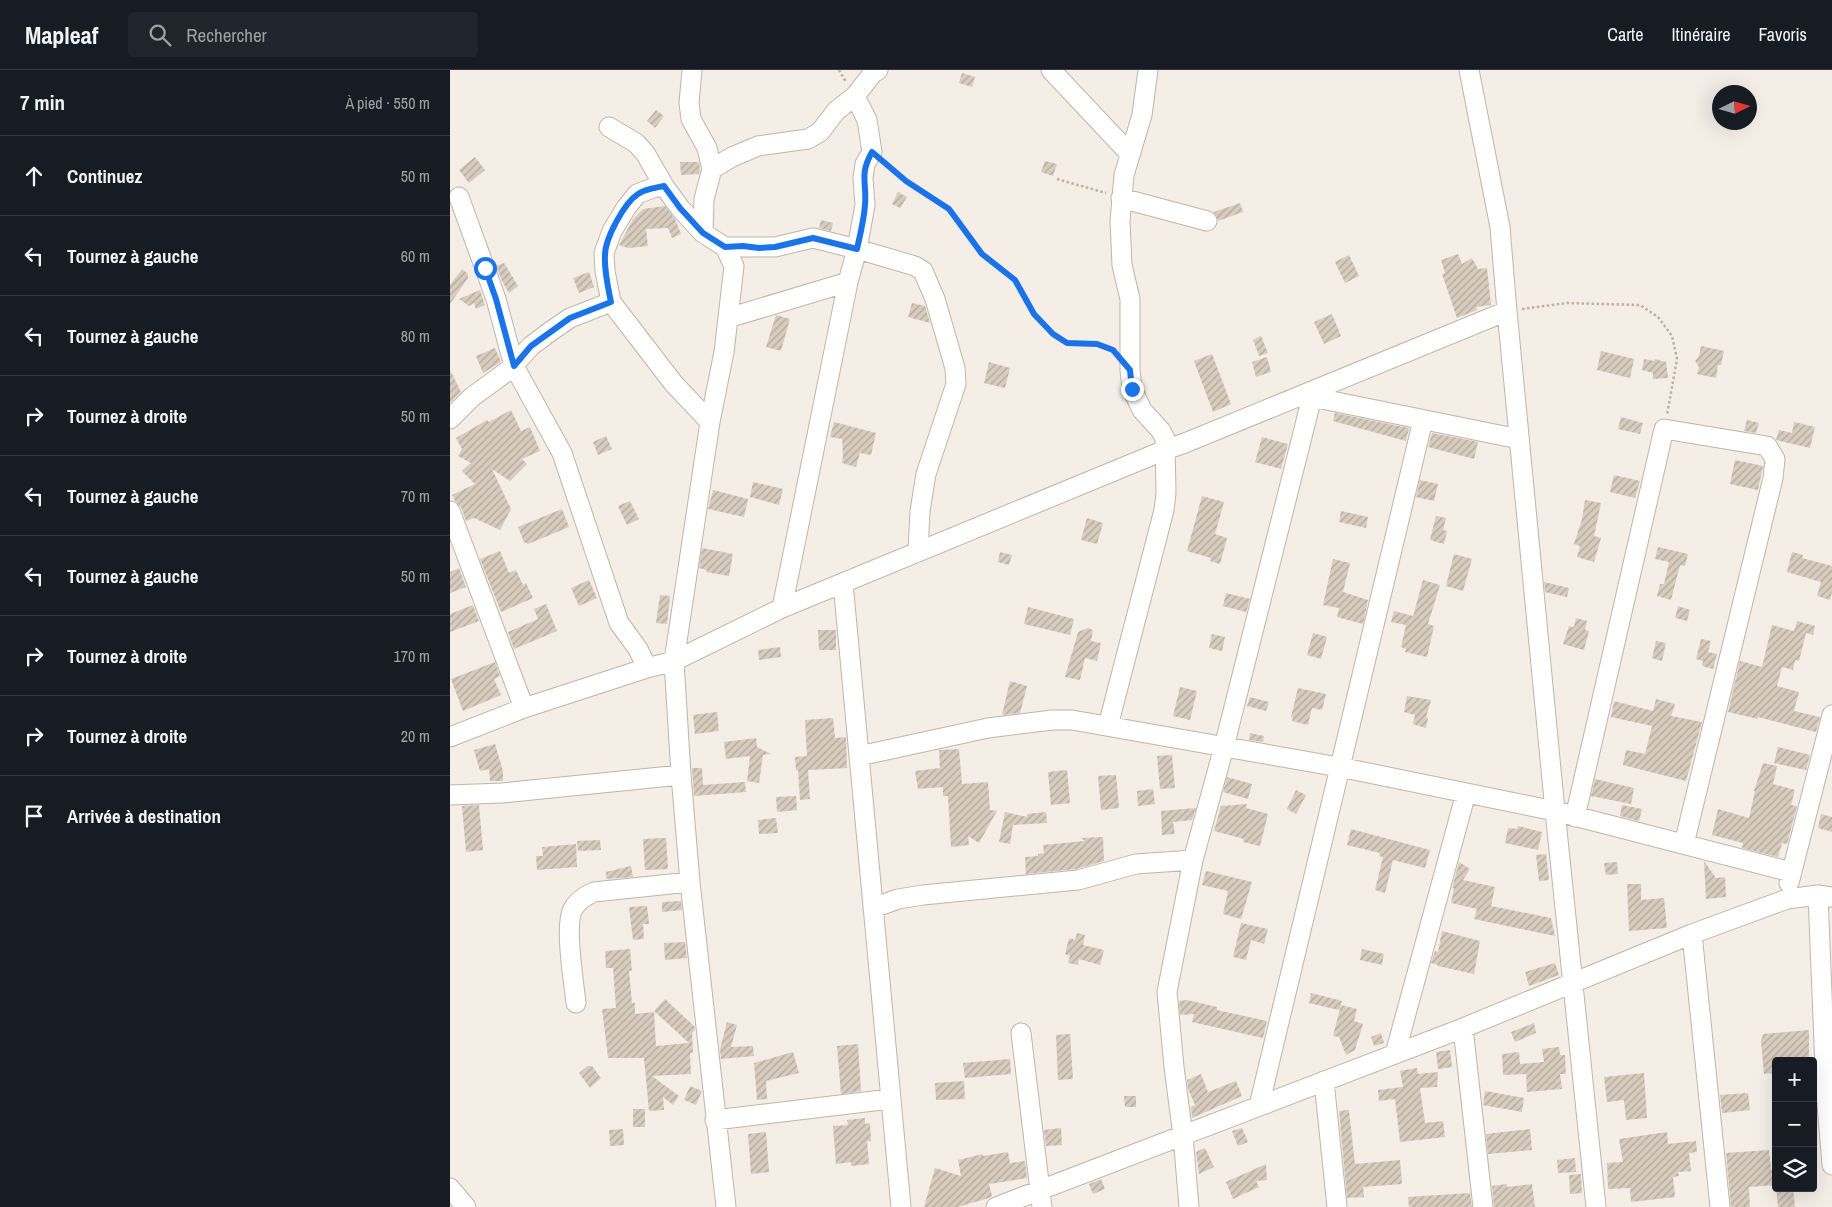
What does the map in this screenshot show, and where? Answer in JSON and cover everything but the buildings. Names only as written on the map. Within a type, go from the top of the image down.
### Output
[{"type":"street","points":[[692,70],[689,103],[691,119],[707,148],[712,169],[704,199],[703,233]]},
{"type":"street","points":[[712,169],[732,157],[758,146],[808,139],[820,132],[836,111],[854,96],[878,70]]},
{"type":"street","points":[[1051,70],[1130,154]]},
{"type":"street","points":[[1108,726],[1164,510],[1166,493],[1165,439],[1161,431],[1142,410],[1132,389],[1130,370],[1130,299],[1122,265],[1120,221],[1124,175],[1142,115],[1148,70]]},
{"type":"street","points":[[1469,70],[1500,227],[1555,812],[1596,1207]]},
{"type":"street","points":[[782,608],[848,282],[866,204],[863,178],[865,164],[872,152],[867,120],[854,96]]},
{"type":"street","points":[[609,127],[636,143],[645,152],[664,186],[680,208],[703,233],[725,247],[734,266],[724,352],[710,422],[674,661],[690,882],[726,1207]]},
{"type":"street","points":[[664,186],[637,194],[612,230],[604,253],[605,271],[611,302],[674,384],[710,422]]},
{"type":"street","points":[[459,197],[496,299],[514,366],[562,452],[619,623],[638,650],[647,668]]},
{"type":"street","points":[[1121,198],[1207,221]]},
{"type":"street","points":[[725,247],[775,247],[813,238],[915,266],[923,272],[935,299],[955,368],[956,384],[926,474],[920,510],[918,552]]},
{"type":"street","points":[[728,318],[848,282]]},
{"type":"street","points":[[450,419],[472,398],[501,378],[531,346],[570,318],[611,302]]},
{"type":"street","points":[[450,737],[524,708],[674,661],[782,608],[1165,450],[1307,396],[1507,311]]},
{"type":"street","points":[[1307,396],[1519,439]]},
{"type":"street","points":[[1189,1207],[1183,1136],[1166,992],[1192,860],[1224,747],[1307,396]]},
{"type":"street","points":[[1259,1106],[1423,420]]},
{"type":"street","points":[[1575,817],[1664,429],[1768,446],[1775,459],[1773,478],[1684,844]]},
{"type":"street","points":[[450,511],[524,708]]},
{"type":"street","points":[[843,583],[901,1207]]},
{"type":"street","points":[[1786,899],[1791,872],[1832,715]]},
{"type":"street","points":[[859,756],[988,728],[1072,720],[1466,793],[1555,812],[1791,872]]},
{"type":"street","points":[[450,795],[502,793],[681,775]]},
{"type":"street","points":[[1395,1054],[1466,793]]},
{"type":"street","points":[[873,908],[898,899],[923,895],[1078,880],[1136,864],[1192,860]]},
{"type":"street","points":[[576,1004],[569,929],[572,910],[582,898],[594,892],[690,882]]},
{"type":"street","points":[[996,1207],[1041,1198],[1183,1136],[1463,1028],[1573,981],[1692,934],[1786,899],[1825,896],[1832,1165]]},
{"type":"street","points":[[1692,934],[1720,1207]]},
{"type":"street","points":[[1463,1028],[1483,1207]]},
{"type":"street","points":[[1021,1033],[1041,1198]]},
{"type":"street","points":[[1324,1081],[1337,1207]]},
{"type":"street","points":[[715,1120],[890,1099]]},
{"type":"street","points":[[450,1188],[466,1207]]},
{"type":"path","points":[[872,152],[906,181],[949,209],[982,254],[1015,280],[1034,314],[1053,334],[1067,343],[1097,344],[1113,350],[1130,370]]},
{"type":"path","points":[[1057,179],[1121,198]]},
{"type":"path","points":[[1507,311],[1567,303],[1640,305],[1658,317],[1672,336],[1677,359],[1664,429]]},
{"type":"route","points":[[485,268],[504,326],[514,366],[531,346],[570,318],[611,302],[605,271],[604,253],[612,230],[637,194],[664,186],[680,208],[703,233],[725,247],[775,247],[806,238],[813,238],[848,245],[857,249],[866,204],[863,178],[865,164],[872,152],[926,196],[949,209],[982,254],[1015,280],[1034,314],[1053,334],[1067,343],[1097,344],[1113,350],[1130,370],[1132,389]]}]
